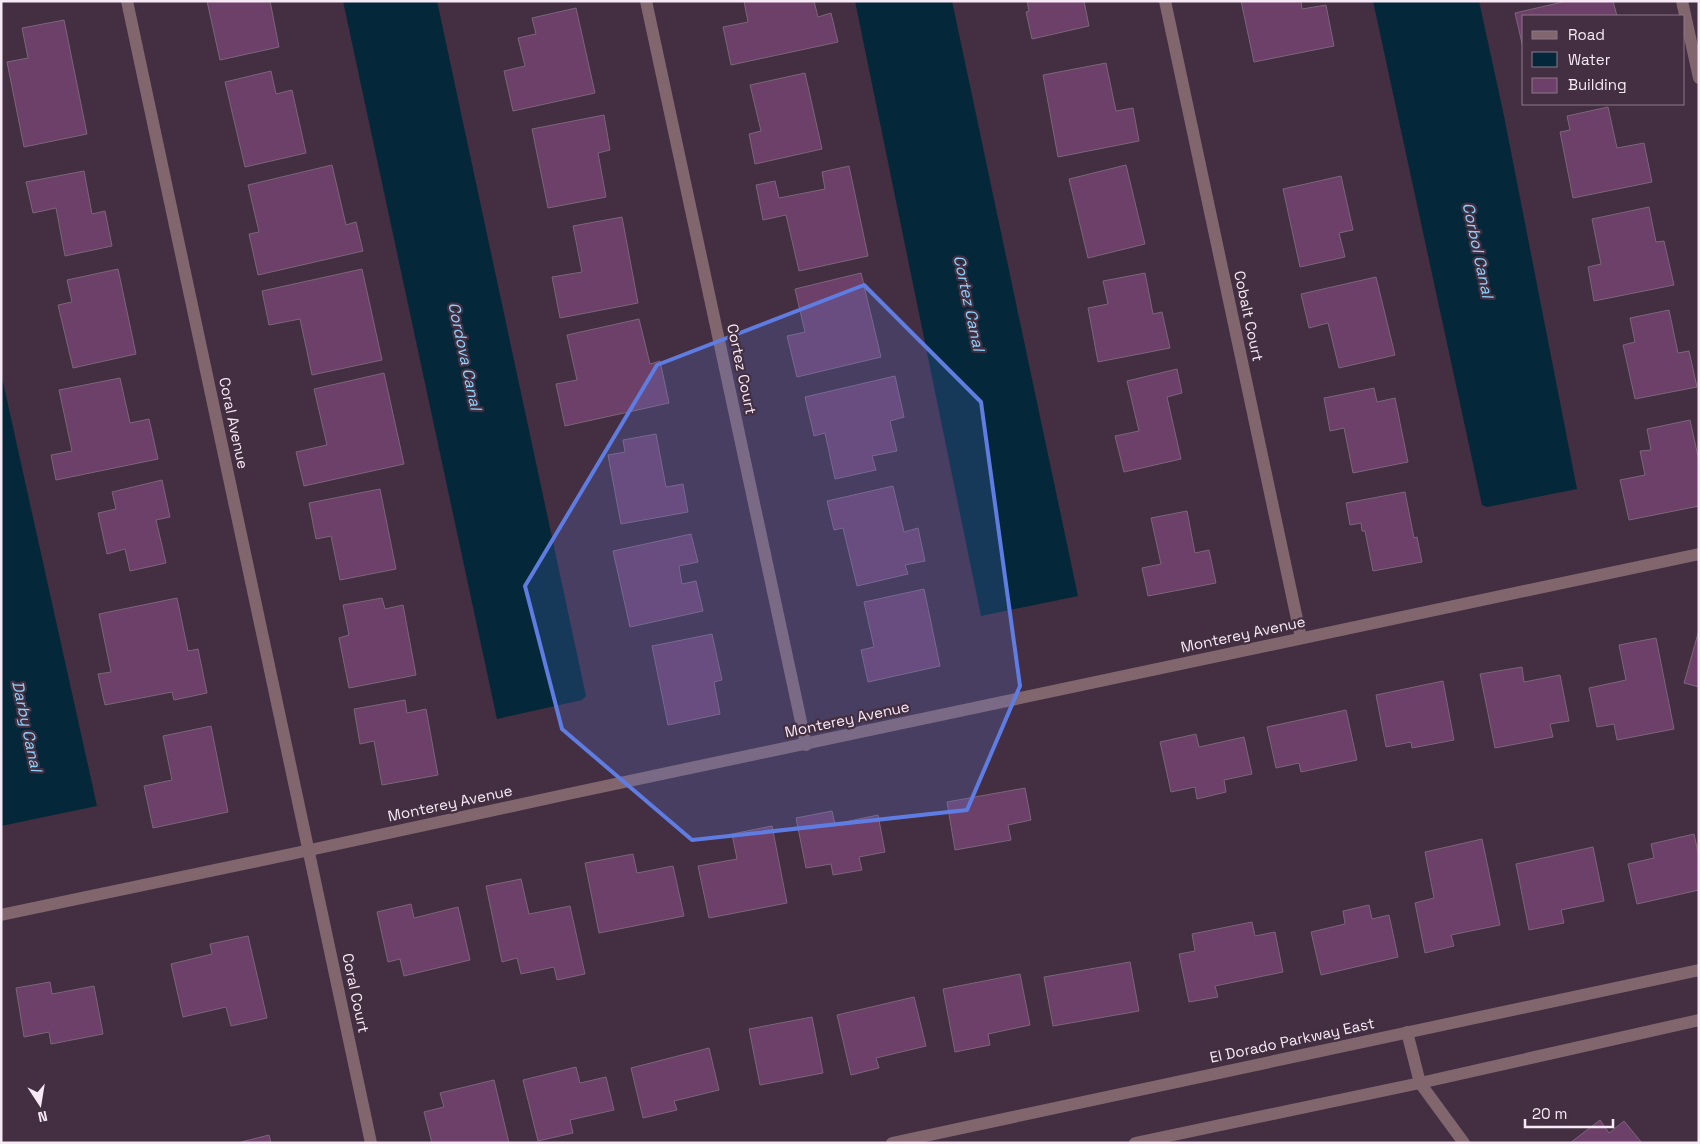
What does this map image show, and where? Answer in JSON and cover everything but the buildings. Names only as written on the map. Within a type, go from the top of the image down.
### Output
[{"type":"street","name":"Coral Avenue","points":[[127,1],[310,850]]},
{"type":"street","name":"Cortez Court","points":[[646,1],[806,744]]},
{"type":"street","name":"Cobalt Court","points":[[1164,1],[1301,638]]},
{"type":"street","points":[[1682,1],[1699,78]]},
{"type":"street","name":"Monterey Avenue","points":[[1,914],[1699,554]]},
{"type":"street","name":"Coral Court","points":[[310,850],[372,1143]]},
{"type":"street","name":"El Dorado Parkway East","points":[[892,1143],[1699,970]]},
{"type":"street","points":[[1135,1143],[1420,1083],[1699,1020]]},
{"type":"street","points":[[1407,1032],[1420,1083],[1464,1143]]},
{"type":"highlighted area","points":[[864,285],[981,402],[1020,686],[967,810],[692,840],[562,729],[525,586],[657,365]]},
{"type":"water","name":"Cordova Canal","points":[[343,1],[437,1],[586,696],[582,700],[497,719]]},
{"type":"water","name":"Cortez Canal","points":[[855,1],[952,1],[1078,596],[981,616]]},
{"type":"water","name":"Corbol Canal","points":[[1373,1],[1479,1],[1504,116],[1577,489],[1487,507],[1482,505]]},
{"type":"water","name":"Darby Canal","points":[[1,373],[97,806],[1,826]]}]
